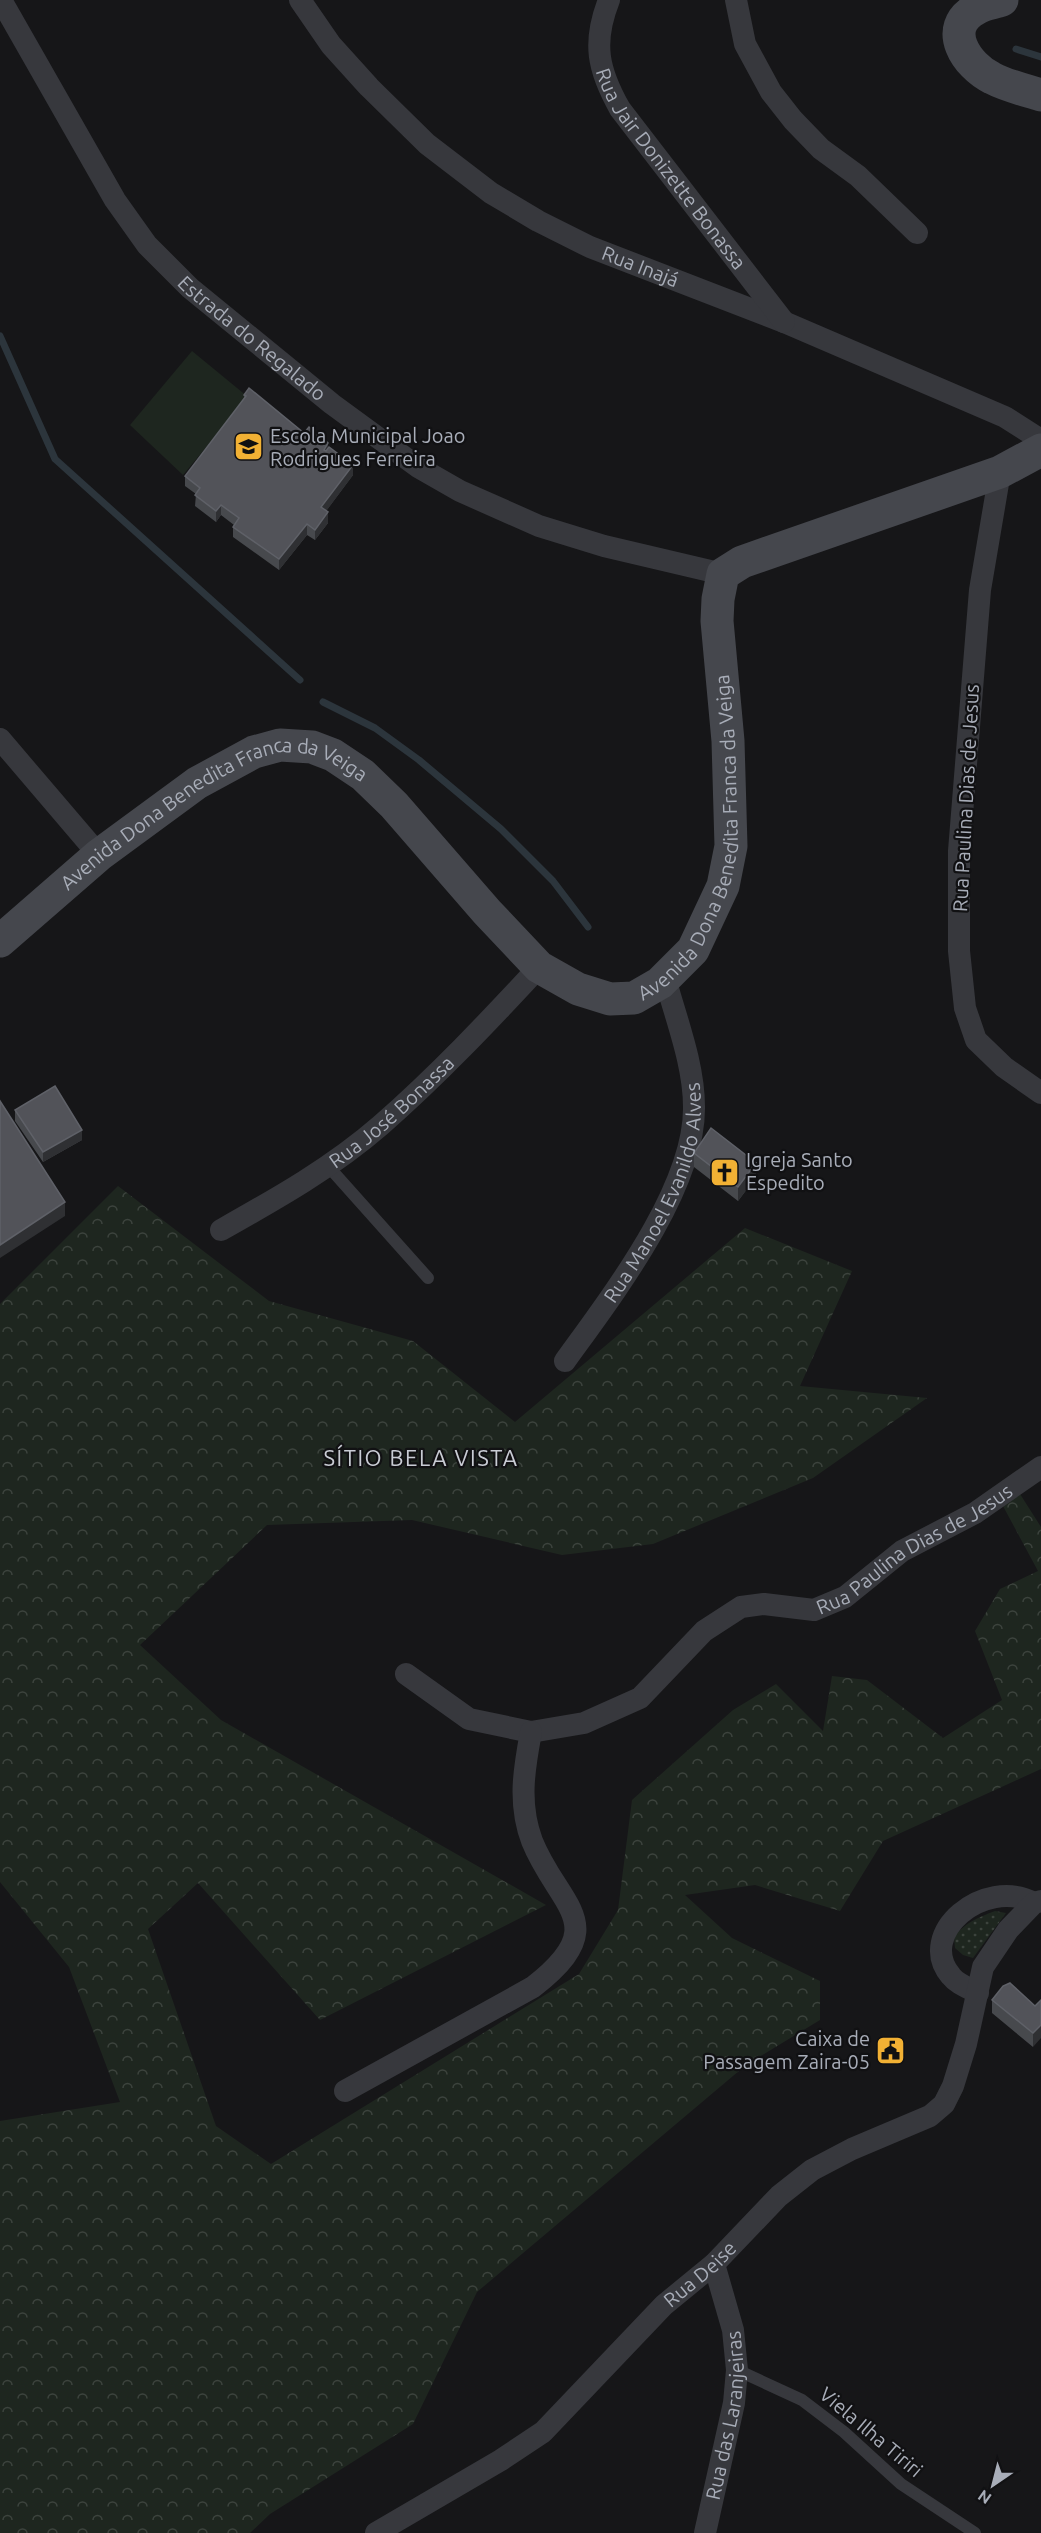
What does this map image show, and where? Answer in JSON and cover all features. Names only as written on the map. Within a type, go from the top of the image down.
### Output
[{"type":"main road","points":[[1002,0],[976,8],[963,21],[959,40],[964,54],[974,66],[992,79],[1041,95]]},
{"type":"main road","points":[[723,574],[742,562],[1000,472],[1041,450]]},
{"type":"main road","name":"Avenida Dona Benedita Franca da Veiga","points":[[0,942],[99,855],[196,783],[254,752],[280,745],[312,747],[333,755],[363,775],[539,967],[578,989],[610,999],[634,998],[660,983],[693,950],[723,886],[731,846],[728,741],[717,621],[723,574]]},
{"type":"street","name":"Estrada do Regalado","points":[[1,0],[114,200],[147,245],[190,288],[332,404],[418,467],[460,491],[539,526],[604,546],[723,574]]},
{"type":"street","name":"Rua Inajá","points":[[300,0],[331,45],[369,87],[427,144],[491,193],[538,221],[590,247],[784,322],[1005,417],[1041,440]]},
{"type":"street","name":"Rua Jair Donizette Bonassa","points":[[609,0],[598,34],[598,58],[610,92],[620,110],[784,322]]},
{"type":"street","points":[[747,0],[736,0],[745,44],[771,92],[820,149],[858,176],[917,233]]},
{"type":"street","name":"Rua Paulina Dias de Jesus","points":[[1000,472],[979,602],[959,850],[959,951],[965,1008],[976,1040],[1004,1067],[1041,1093]]},
{"type":"street","points":[[0,739],[99,855]]},
{"type":"street","name":"Rua José Bonassa","points":[[221,1230],[328,1166],[381,1126],[481,1028],[539,967]]},
{"type":"street","name":"Rua Manoel Evanildo Alves","points":[[565,1361],[622,1281],[664,1209],[691,1140],[694,1108],[692,1080],[665,978]]},
{"type":"street","name":"Rua Paulina Dias de Jesus","points":[[406,1674],[469,1719],[531,1732],[584,1723],[640,1698],[704,1631],[741,1607],[764,1604],[814,1610],[845,1597],[902,1551],[975,1513],[1016,1487],[1041,1467]]},
{"type":"street","points":[[345,2091],[533,1987],[556,1969],[571,1950],[575,1936],[573,1913],[563,1893],[548,1873],[532,1840],[523,1807],[523,1777],[531,1732]]},
{"type":"street","name":"Rua Deise","points":[[376,2533],[501,2460],[543,2432],[664,2305],[714,2264],[779,2196],[812,2170],[852,2149],[930,2116],[944,2104],[953,2086],[966,2044],[978,1993],[983,1967],[1008,1930],[1038,1902],[1025,1898],[997,1896],[968,1906],[955,1918],[945,1935],[941,1952],[944,1966],[952,1977],[978,1993]]},
{"type":"street","name":"Rua das Laranjeiras","points":[[707,2529],[734,2403],[736,2370],[733,2330],[714,2264]]},
{"type":"street","points":[[685,2533],[707,2529]]},
{"type":"lane","points":[[328,1166],[428,1278]]},
{"type":"lane","name":"Viela Ilha Tiriri","points":[[736,2370],[802,2400],[844,2432],[901,2484],[975,2533]]},
{"type":"green space","points":[[192,351],[248,397],[183,475],[130,425]]},
{"type":"green space","points":[[118,1186],[269,1301],[413,1341],[515,1422],[745,1228],[852,1271],[800,1386],[927,1398],[813,1478],[653,1544],[562,1555],[412,1520],[267,1525],[140,1645],[221,1720],[546,1905],[320,2020],[198,1883],[148,1929],[216,2126],[271,2164],[579,1974],[618,1910],[632,1800],[733,1710],[776,1684],[823,1731],[832,1676],[867,1680],[943,1738],[1002,1700],[975,1631],[1000,1589],[1038,1571],[1003,1506],[1020,1494],[1041,1527],[1041,1769],[883,1841],[840,1911],[755,1885],[685,1895],[732,1938],[820,1981],[820,2020],[746,2065],[477,2292],[413,2424],[270,2514],[250,2533],[0,2533],[0,2121],[120,2102],[69,1967],[0,1882],[0,1304]]},
{"type":"green space","points":[[995,1911],[1006,1913],[973,1958],[963,1955],[955,1948],[954,1937],[962,1928]]},
{"type":"building","points":[[249,388],[304,433],[309,427],[328,443],[324,450],[326,451],[329,447],[353,465],[321,507],[328,512],[315,530],[307,524],[279,559],[233,527],[239,518],[221,505],[216,511],[195,495],[200,488],[185,476],[246,396],[244,395]]},
{"type":"building","points":[[55,1086],[82,1130],[43,1152],[15,1110]]},
{"type":"building","points":[[0,1101],[65,1202],[0,1245]]},
{"type":"building","points":[[711,1128],[756,1163],[738,1187],[694,1153]]},
{"type":"building","points":[[1010,1983],[1035,2006],[1041,2000],[1041,2025],[1033,2033],[992,2000],[1003,1986]]},
{"type":"waterway","points":[[1016,49],[1041,57]]},
{"type":"waterway","points":[[0,336],[55,459],[300,680]]},
{"type":"waterway","points":[[323,702],[375,728],[419,760],[501,829],[553,881],[588,927]]},
{"type":"place","name":"Escola Municipal Joao Rodrigues Ferreira","points":[[249,447]]},
{"type":"place","name":"Igreja Santo Espedito","points":[[725,1172]]},
{"type":"place","name":"Caixa de Passagem Zaira-05","points":[[891,2051]]},
{"type":"district","name":"SÍTIO BELA VISTA","points":[[421,1458]]}]
